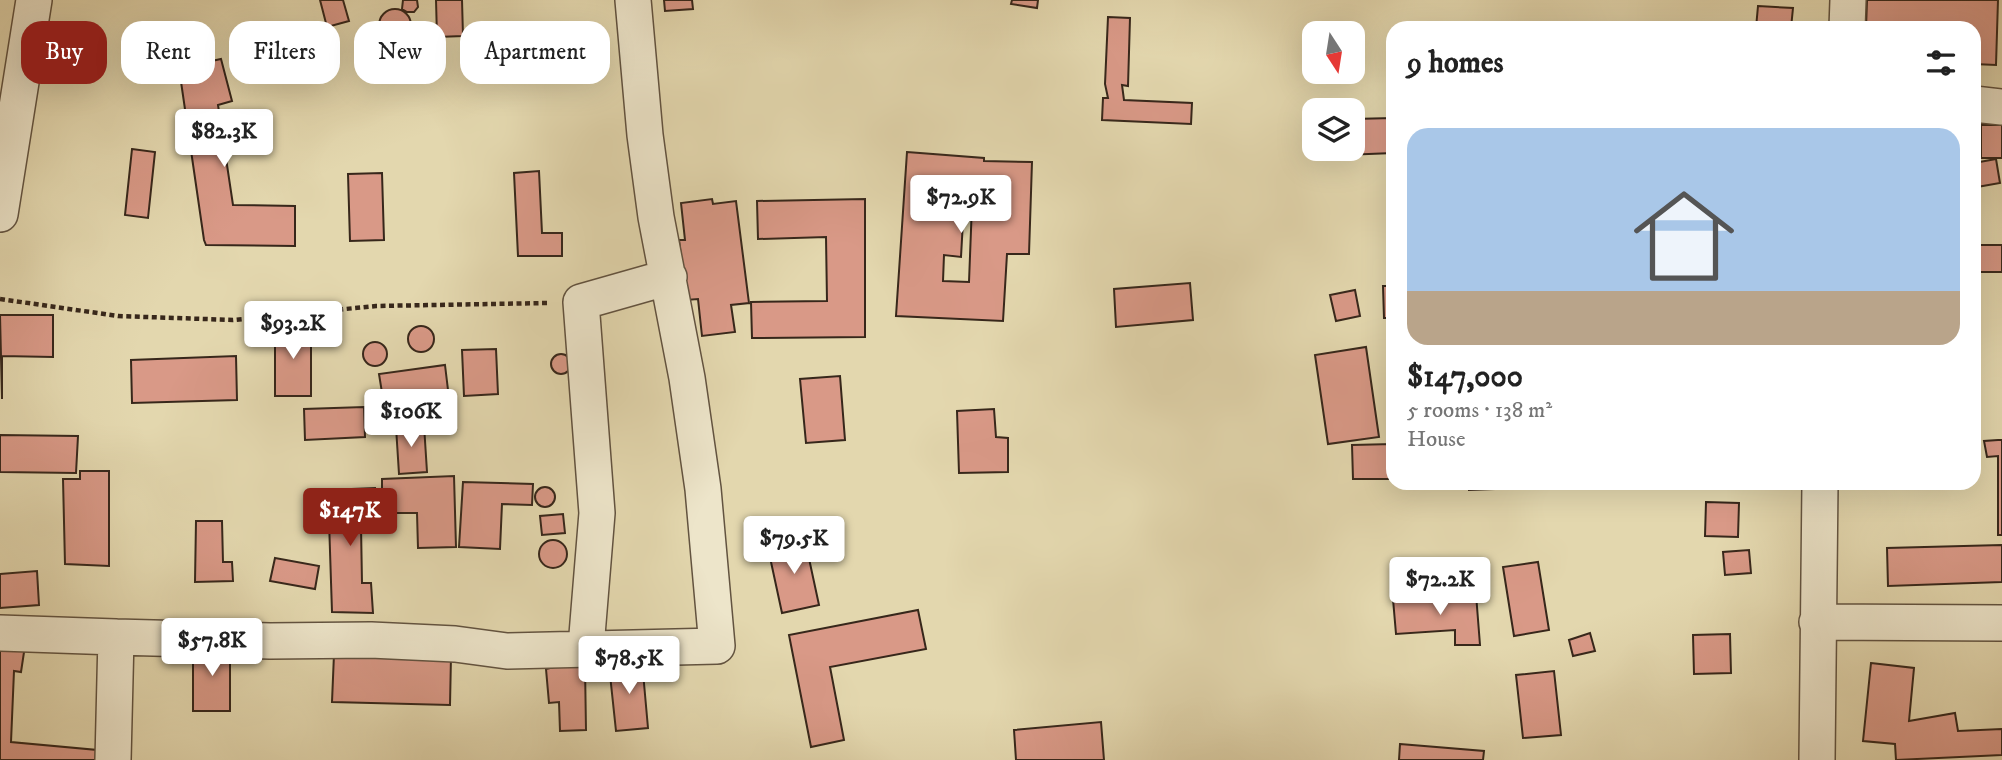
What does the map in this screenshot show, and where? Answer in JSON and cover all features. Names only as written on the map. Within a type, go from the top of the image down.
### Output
[{"type":"street","points":[[0,214],[34,0]]},
{"type":"street","points":[[0,633],[270,641],[371,640],[455,644],[507,651],[586,647],[717,646],[703,489],[669,277],[656,217],[645,135],[634,0]]},
{"type":"street","points":[[1847,21],[1848,0]]},
{"type":"street","points":[[1981,105],[2002,107]]},
{"type":"street","points":[[586,647],[597,513],[581,302],[669,277]]},
{"type":"street","points":[[1817,760],[1820,490]]},
{"type":"street","points":[[1817,622],[2002,623]]},
{"type":"street","points":[[113,760],[116,637]]},
{"type":"path","points":[[0,299],[118,317],[233,320],[376,306],[581,302]]},
{"type":"building","points":[[320,0],[343,0],[349,21],[340,23],[340,21],[325,21]]},
{"type":"building","points":[[403,0],[417,0],[418,7],[414,12],[407,12],[402,9]]},
{"type":"building","points":[[436,0],[462,0],[460,36],[446,37],[446,21],[437,21]]},
{"type":"building","points":[[664,0],[692,0],[693,9],[665,11]]},
{"type":"building","points":[[1012,0],[1038,0],[1037,8],[1011,4]]},
{"type":"building","points":[[1867,0],[1998,0],[1996,65],[1981,64],[1981,21],[1866,21]]},
{"type":"building","points":[[1758,6],[1793,8],[1792,21],[1757,21]]},
{"type":"building","points":[[395,9],[407,13],[410,19],[380,21],[383,13]]},
{"type":"building","points":[[1108,17],[1130,18],[1128,86],[1122,85],[1124,100],[1192,103],[1191,124],[1102,120],[1103,98],[1108,98],[1105,84]]},
{"type":"building","points":[[221,59],[232,101],[218,105],[233,205],[295,206],[295,246],[206,245],[181,84],[215,84],[215,60]]},
{"type":"building","points":[[1386,118],[1386,153],[1365,154],[1365,119]]},
{"type":"building","points":[[1981,125],[2002,125],[2002,158],[1981,158]]},
{"type":"building","points":[[132,149],[155,152],[148,218],[125,215]]},
{"type":"building","points":[[907,152],[984,158],[984,161],[1032,162],[1029,254],[1007,254],[1003,321],[896,316]],"holes":[[[964,203],[972,204],[969,282],[943,281],[944,255],[961,257]]]},
{"type":"building","points":[[1996,159],[2000,183],[1981,186],[1981,162]]},
{"type":"building","points":[[539,171],[542,233],[562,233],[562,256],[518,256],[514,173]]},
{"type":"building","points":[[382,173],[384,240],[350,241],[348,174]]},
{"type":"building","points":[[712,199],[713,204],[736,201],[749,303],[731,305],[735,332],[702,336],[698,299],[686,300],[679,240],[685,240],[681,203]]},
{"type":"building","points":[[865,199],[865,337],[752,338],[751,302],[827,301],[826,237],[758,239],[757,201]]},
{"type":"building","points":[[1981,245],[2002,245],[2002,272],[1981,272]]},
{"type":"building","points":[[1190,283],[1193,320],[1116,327],[1114,289]]},
{"type":"building","points":[[1383,286],[1386,286],[1386,318]]},
{"type":"building","points":[[1355,290],[1360,316],[1336,321],[1330,295]]},
{"type":"building","points":[[0,315],[53,315],[53,357],[2,356],[2,399]]},
{"type":"building","points":[[275,326],[311,326],[311,396],[275,396]]},
{"type":"building","points":[[421,326],[430,330],[434,339],[430,348],[421,352],[412,348],[408,339],[412,330]]},
{"type":"building","points":[[375,342],[383,346],[387,354],[383,362],[375,366],[367,362],[363,354],[367,346]]},
{"type":"building","points":[[1366,347],[1379,437],[1328,444],[1315,355]]},
{"type":"building","points":[[496,349],[498,394],[464,396],[462,350]]},
{"type":"building","points":[[561,354],[568,357],[571,364],[568,371],[561,374],[554,371],[551,364],[554,357]]},
{"type":"building","points":[[236,356],[237,400],[132,403],[131,360]]},
{"type":"building","points":[[445,365],[448,390],[383,399],[379,374]]},
{"type":"building","points":[[840,376],[845,440],[806,443],[800,379]]},
{"type":"building","points":[[451,394],[453,418],[417,422],[414,398]]},
{"type":"building","points":[[364,407],[365,437],[305,440],[304,409]]},
{"type":"building","points":[[994,409],[996,437],[1008,438],[1008,472],[959,473],[957,411]]},
{"type":"building","points":[[424,425],[427,472],[399,474],[396,427]]},
{"type":"building","points":[[0,435],[78,436],[76,473],[0,472]]},
{"type":"building","points":[[2002,440],[2002,535],[1998,535],[1998,456],[1987,457],[1984,441]]},
{"type":"building","points":[[1386,444],[1386,479],[1353,479],[1352,445]]},
{"type":"building","points":[[80,471],[109,471],[109,566],[65,564],[63,479],[80,479]]},
{"type":"building","points":[[454,476],[456,547],[418,548],[417,513],[382,513],[382,479]]},
{"type":"building","points":[[463,482],[533,484],[532,505],[502,504],[500,549],[459,547]]},
{"type":"building","points":[[541,487],[549,487],[555,497],[549,507],[541,507],[535,501],[535,493]]},
{"type":"building","points":[[375,488],[377,526],[361,526],[362,583],[371,583],[373,613],[332,612],[328,490]]},
{"type":"building","points":[[1706,502],[1739,503],[1738,537],[1705,536]]},
{"type":"building","points":[[563,514],[565,533],[542,535],[540,516]]},
{"type":"building","points":[[196,521],[222,521],[223,562],[232,562],[233,581],[195,582]]},
{"type":"building","points":[[553,540],[563,544],[567,554],[563,564],[553,568],[543,564],[539,554],[543,544]]},
{"type":"building","points":[[805,540],[819,605],[782,613],[768,548]]},
{"type":"building","points":[[2002,545],[2002,582],[1888,586],[1887,548]]},
{"type":"building","points":[[1749,550],[1751,573],[1725,575],[1723,552]]},
{"type":"building","points":[[275,558],[319,566],[315,589],[270,581]]},
{"type":"building","points":[[1538,562],[1549,630],[1514,636],[1503,567]]},
{"type":"building","points":[[37,571],[39,605],[0,608],[0,574]]},
{"type":"building","points":[[1476,594],[1480,645],[1455,645],[1455,630],[1396,634],[1393,599]]},
{"type":"building","points":[[918,610],[926,649],[830,667],[844,740],[811,747],[789,635]]},
{"type":"building","points":[[1590,633],[1595,651],[1573,656],[1569,640]]},
{"type":"building","points":[[1730,634],[1731,673],[1694,674],[1693,635]]},
{"type":"building","points":[[0,636],[26,639],[21,672],[14,671],[11,742],[108,751],[107,760],[0,760]]},
{"type":"building","points":[[193,644],[230,644],[230,711],[193,711]]},
{"type":"building","points":[[334,654],[451,656],[450,705],[332,702]]},
{"type":"building","points":[[642,661],[648,728],[616,731],[609,665]]},
{"type":"building","points":[[1871,663],[1914,668],[1909,721],[1955,713],[1958,731],[2002,729],[2002,755],[1896,760],[1895,744],[1863,741]]},
{"type":"building","points":[[585,666],[586,730],[560,731],[559,702],[549,703],[546,669]]},
{"type":"building","points":[[1554,671],[1561,735],[1523,738],[1516,675]]},
{"type":"building","points":[[1101,722],[1104,760],[1016,760],[1014,730]]},
{"type":"building","points":[[1400,744],[1484,751],[1483,760],[1399,760]]}]
